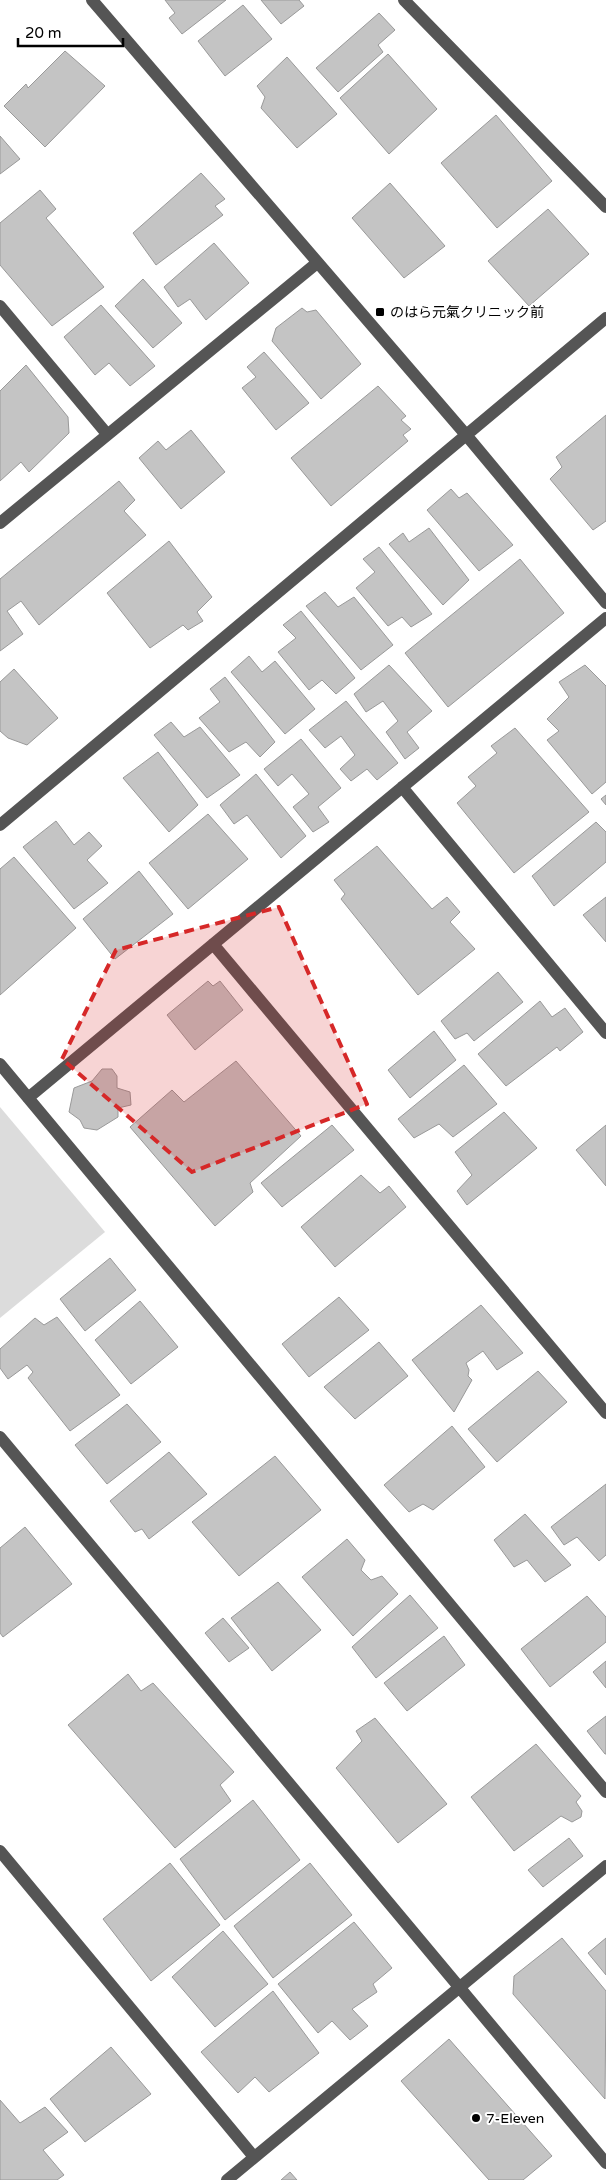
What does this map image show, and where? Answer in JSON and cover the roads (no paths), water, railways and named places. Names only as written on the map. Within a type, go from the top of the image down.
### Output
[{"type":"street","points":[[92,0],[467,436],[606,603]]},
{"type":"street","points":[[404,0],[606,207]]},
{"type":"street","points":[[0,523],[317,263]]},
{"type":"street","points":[[0,306],[107,434]]},
{"type":"street","points":[[0,825],[606,318]]},
{"type":"street","points":[[28,1098],[606,618]]},
{"type":"street","points":[[402,787],[606,1033]]},
{"type":"street","points":[[213,944],[606,1413]]},
{"type":"street","points":[[0,1064],[606,1792]]},
{"type":"street","points":[[0,1437],[606,2163]]},
{"type":"street","points":[[0,1852],[254,2157]]},
{"type":"street","points":[[227,2180],[606,1866]]},
{"type":"place","name":"のはら元氣クリニック前","points":[[380,312]]},
{"type":"place","name":"7-Eleven","points":[[476,2118]]}]
